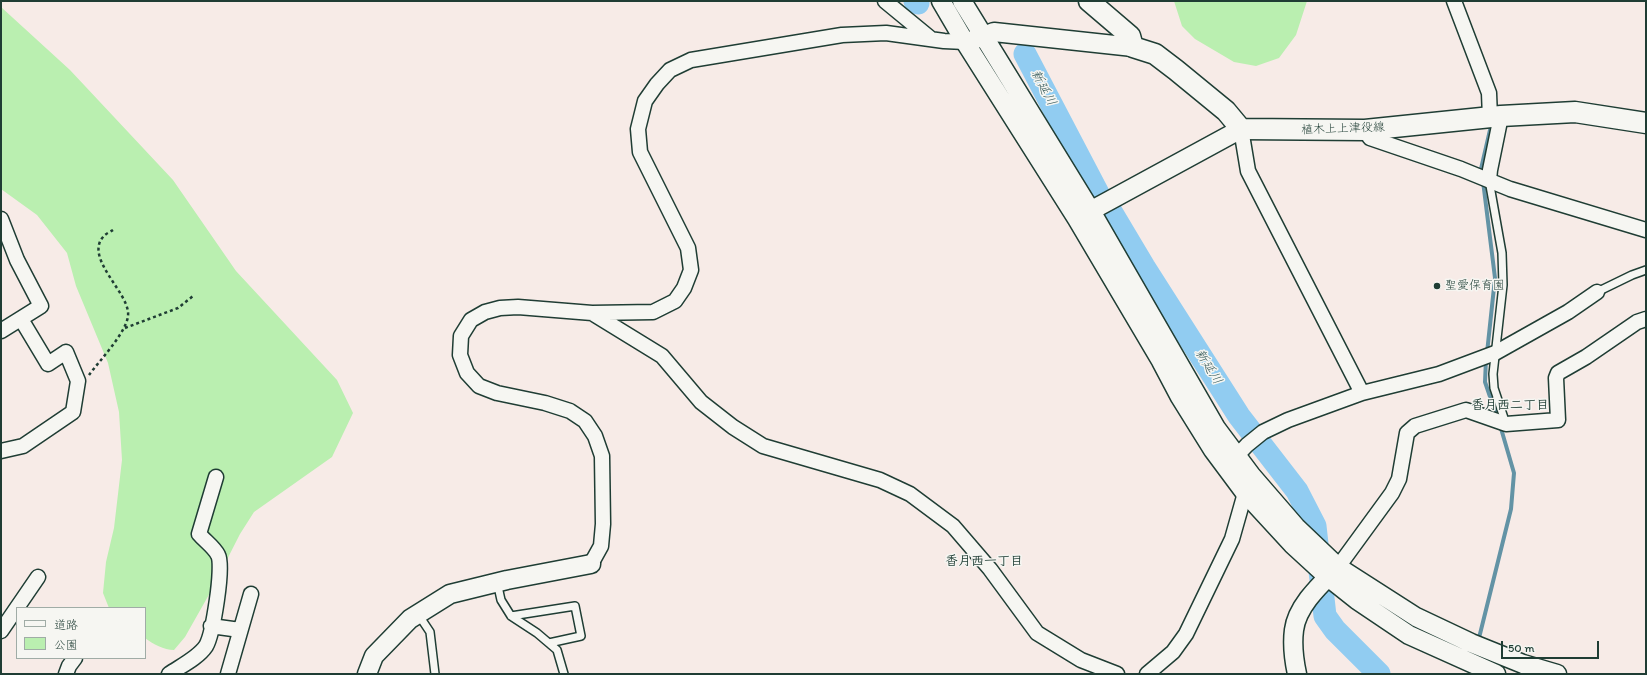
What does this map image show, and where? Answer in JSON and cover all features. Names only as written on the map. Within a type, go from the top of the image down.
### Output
[{"type":"main road","points":[[1089,1],[1130,36],[1133,47],[1155,54],[1226,111],[1241,129]]},
{"type":"main road","name":"植木上上津役線","points":[[1241,129],[1365,130],[1496,117],[1575,112],[1646,123]]},
{"type":"street","points":[[885,1],[930,38]]},
{"type":"street","points":[[941,1],[965,42],[1084,215]]},
{"type":"street","points":[[962,1],[1084,215],[1216,428],[1245,493],[1292,544],[1333,572],[1416,618],[1523,664],[1557,674]]},
{"type":"street","points":[[1454,1],[1489,93],[1496,117],[1489,180]]},
{"type":"street","points":[[367,674],[374,656],[410,619],[450,594],[497,582],[590,564],[601,546],[603,524],[602,456],[595,436],[585,421],[570,411],[545,403],[497,393],[479,386],[467,373],[460,355],[462,336],[471,320],[484,312],[500,308],[518,307],[592,313],[653,312],[675,301],[684,288],[692,270],[688,248],[640,152],[638,129],[645,101],[657,84],[670,70],[691,60],[842,35],[886,33],[965,42],[994,32],[1133,47]]},
{"type":"street","points":[[1084,215],[1241,129],[1248,171],[1362,393]]},
{"type":"street","points":[[1365,130],[1370,138],[1461,169],[1510,189],[1646,230]]},
{"type":"street","points":[[1,219],[17,260],[41,306],[1,331]]},
{"type":"street","points":[[1231,462],[1247,445],[1263,432],[1288,420],[1362,393],[1439,374],[1495,353],[1568,312],[1597,292]]},
{"type":"street","points":[[592,313],[662,356],[700,402],[733,427],[763,446],[880,480],[910,494],[953,526],[990,569],[1037,633],[1081,660],[1117,674]]},
{"type":"street","points":[[1,451],[23,446],[73,412],[78,381],[66,352],[48,364],[21,319]]},
{"type":"street","points":[[1297,674],[1293,650],[1294,629],[1299,615],[1308,599],[1333,572],[1392,493],[1398,479],[1407,433],[1415,426],[1466,410],[1506,424],[1558,420],[1556,378],[1558,373],[1586,357],[1636,322],[1646,319]]},
{"type":"street","points":[[1231,462],[1296,526],[1357,600],[1410,636],[1490,673],[1492,651]]},
{"type":"street","points":[[169,674],[194,656],[206,645],[211,626],[217,595],[220,566],[218,555],[199,534],[216,477]]},
{"type":"street","points":[[1147,674],[1173,652],[1186,634],[1232,539],[1245,493]]},
{"type":"street","points":[[17,607],[38,577]]},
{"type":"street","points":[[228,674],[251,594]]},
{"type":"street","points":[[1,631],[16,609]]},
{"type":"street","points":[[211,626],[240,630]]},
{"type":"street","points":[[66,674],[69,666],[74,659]]},
{"type":"lane","points":[[1489,180],[1502,253],[1503,285],[1493,374],[1494,388],[1506,424]]},
{"type":"lane","points":[[1597,292],[1646,270]]},
{"type":"lane","points":[[497,582],[501,600],[511,616],[537,633],[557,650],[564,674]]},
{"type":"lane","points":[[511,616],[575,606],[581,636],[549,643]]},
{"type":"lane","points":[[418,614],[430,632],[435,674]]},
{"type":"path","points":[[78,381],[85,381],[124,328],[128,315],[127,305],[102,264],[99,250],[102,238],[113,230]]},
{"type":"path","points":[[124,328],[178,308],[193,296]]},
{"type":"green space","points":[[1174,1],[1307,1],[1296,35],[1279,58],[1256,66],[1234,62],[1195,39],[1182,26]]},
{"type":"green space","points":[[1,7],[70,70],[173,180],[236,271],[337,380],[353,413],[332,457],[254,512],[240,534],[211,591],[185,637],[174,650],[166,649],[146,639],[146,607],[109,607],[103,593],[106,562],[114,528],[122,460],[119,412],[108,363],[76,286],[67,253],[37,215],[1,189]]},
{"type":"waterway","name":"新延川","points":[[1025,54],[1101,199],[1107,205],[1144,267],[1239,416],[1297,491],[1315,526],[1325,616],[1335,630],[1379,674]]},
{"type":"waterway","points":[[1482,174],[1481,169],[1490,130]]},
{"type":"waterway","points":[[1483,181],[1495,278],[1487,353]]},
{"type":"waterway","points":[[1486,359],[1485,382],[1497,417]]},
{"type":"waterway","points":[[1478,642],[1511,509],[1514,473],[1500,425]]},
{"type":"place","name":"聖愛保育園","points":[[1437,286]]},
{"type":"district","name":"香月西二丁目","points":[[1510,406]]},
{"type":"district","name":"香月西一丁目","points":[[984,562]]}]
